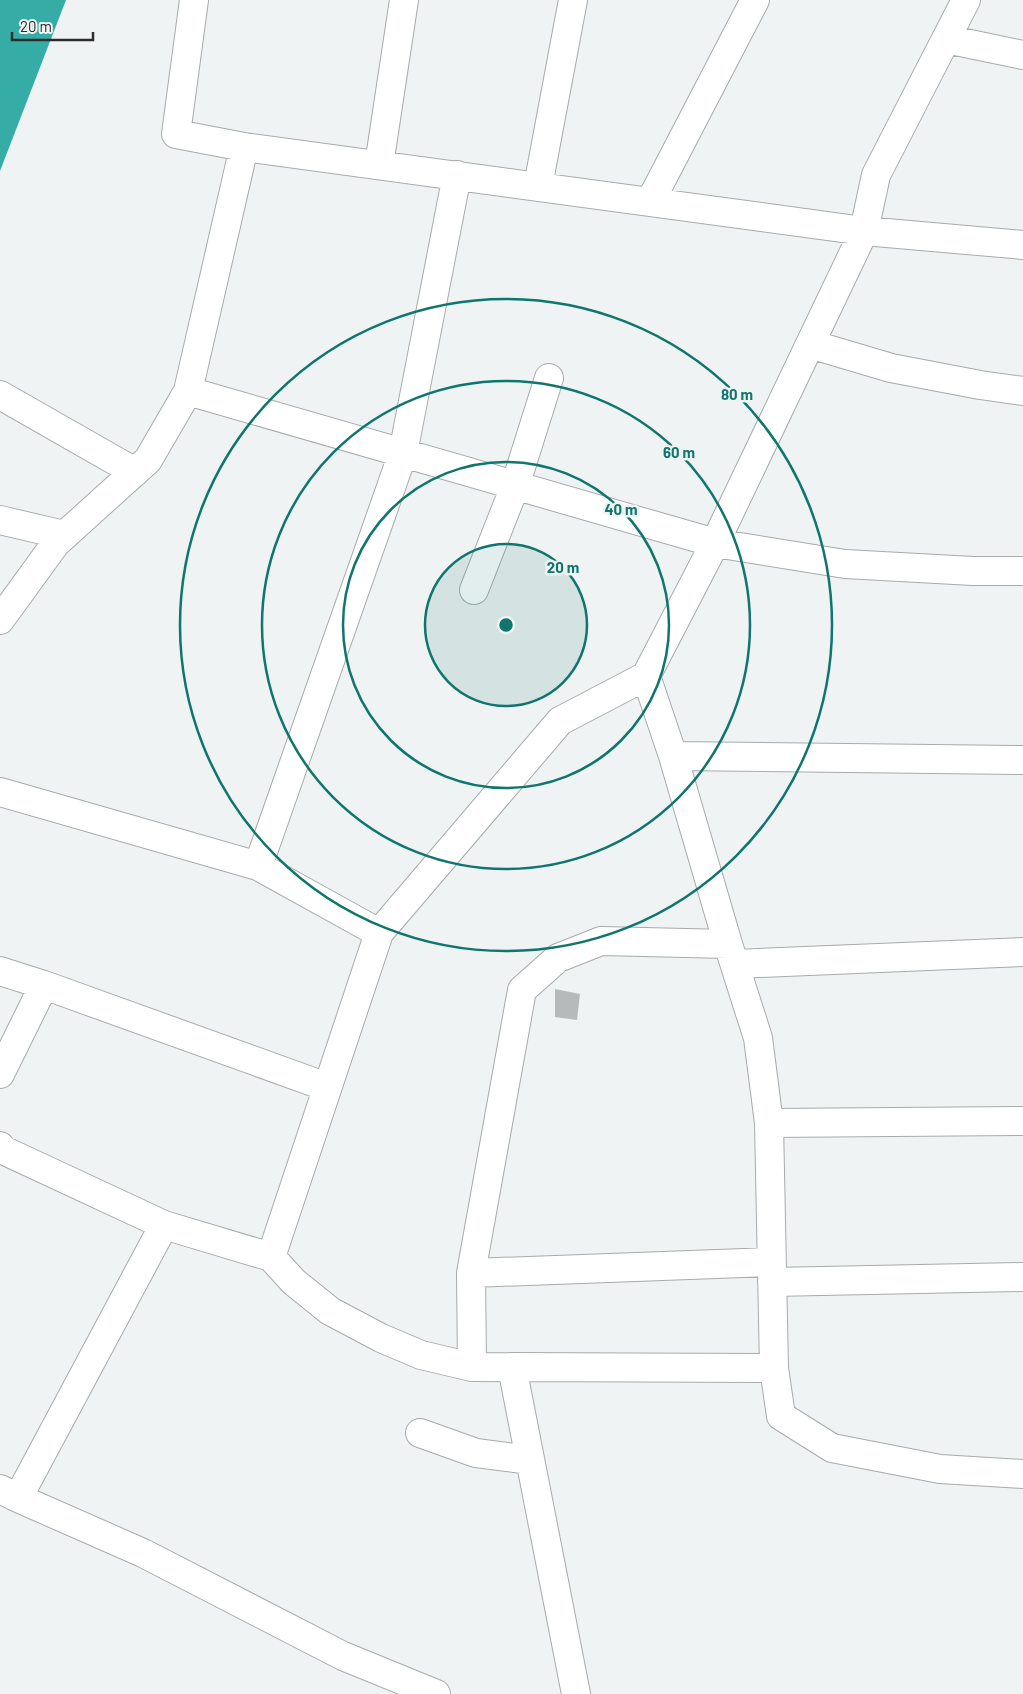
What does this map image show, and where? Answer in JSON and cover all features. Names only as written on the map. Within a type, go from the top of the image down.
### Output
[{"type":"street","points":[[194,0],[176,134],[244,147],[864,231],[1023,245]]},
{"type":"street","points":[[379,165],[404,0]]},
{"type":"street","points":[[538,186],[573,0]]},
{"type":"street","points":[[650,202],[755,0]]},
{"type":"street","points":[[270,1257],[378,933],[560,721],[646,676],[715,543],[864,231],[876,174],[966,0]]},
{"type":"street","points":[[946,39],[1023,55]]},
{"type":"street","points":[[0,620],[56,543],[148,460],[188,391],[244,147]]},
{"type":"street","points":[[258,866],[403,453],[458,175]]},
{"type":"street","points":[[810,344],[891,368],[980,386],[1023,391]]},
{"type":"street","points":[[474,590],[515,486],[550,378]]},
{"type":"street","points":[[188,391],[715,543],[845,564],[973,571],[1023,571]]},
{"type":"street","points":[[0,395],[135,472]]},
{"type":"street","points":[[0,520],[64,535]]},
{"type":"street","points":[[646,676],[758,1038],[769,1123],[774,1368],[781,1416],[832,1448],[940,1470],[1023,1474]]},
{"type":"street","points":[[672,756],[1023,760]]},
{"type":"street","points":[[0,792],[258,866],[378,933]]},
{"type":"street","points":[[472,1367],[471,1273],[522,990],[558,958],[601,941],[731,954],[1023,952]]},
{"type":"street","points":[[0,971],[44,985],[327,1087]]},
{"type":"street","points":[[0,1074],[44,985]]},
{"type":"street","points":[[769,1123],[1023,1121]]},
{"type":"street","points":[[0,1146],[3,1150],[164,1225],[270,1257],[294,1282],[330,1311],[381,1338],[421,1355],[472,1367],[774,1368]]},
{"type":"street","points":[[164,1225],[9,1494],[143,1553],[343,1656],[436,1694]]},
{"type":"street","points":[[471,1273],[771,1272],[1023,1277]]},
{"type":"street","points":[[512,1367],[576,1694]]},
{"type":"street","points":[[420,1433],[476,1452],[530,1460]]},
{"type":"water","points":[[0,0],[66,0],[0,171]]},
{"type":"building","points":[[555,989],[580,994],[577,1020],[555,1017]]}]
